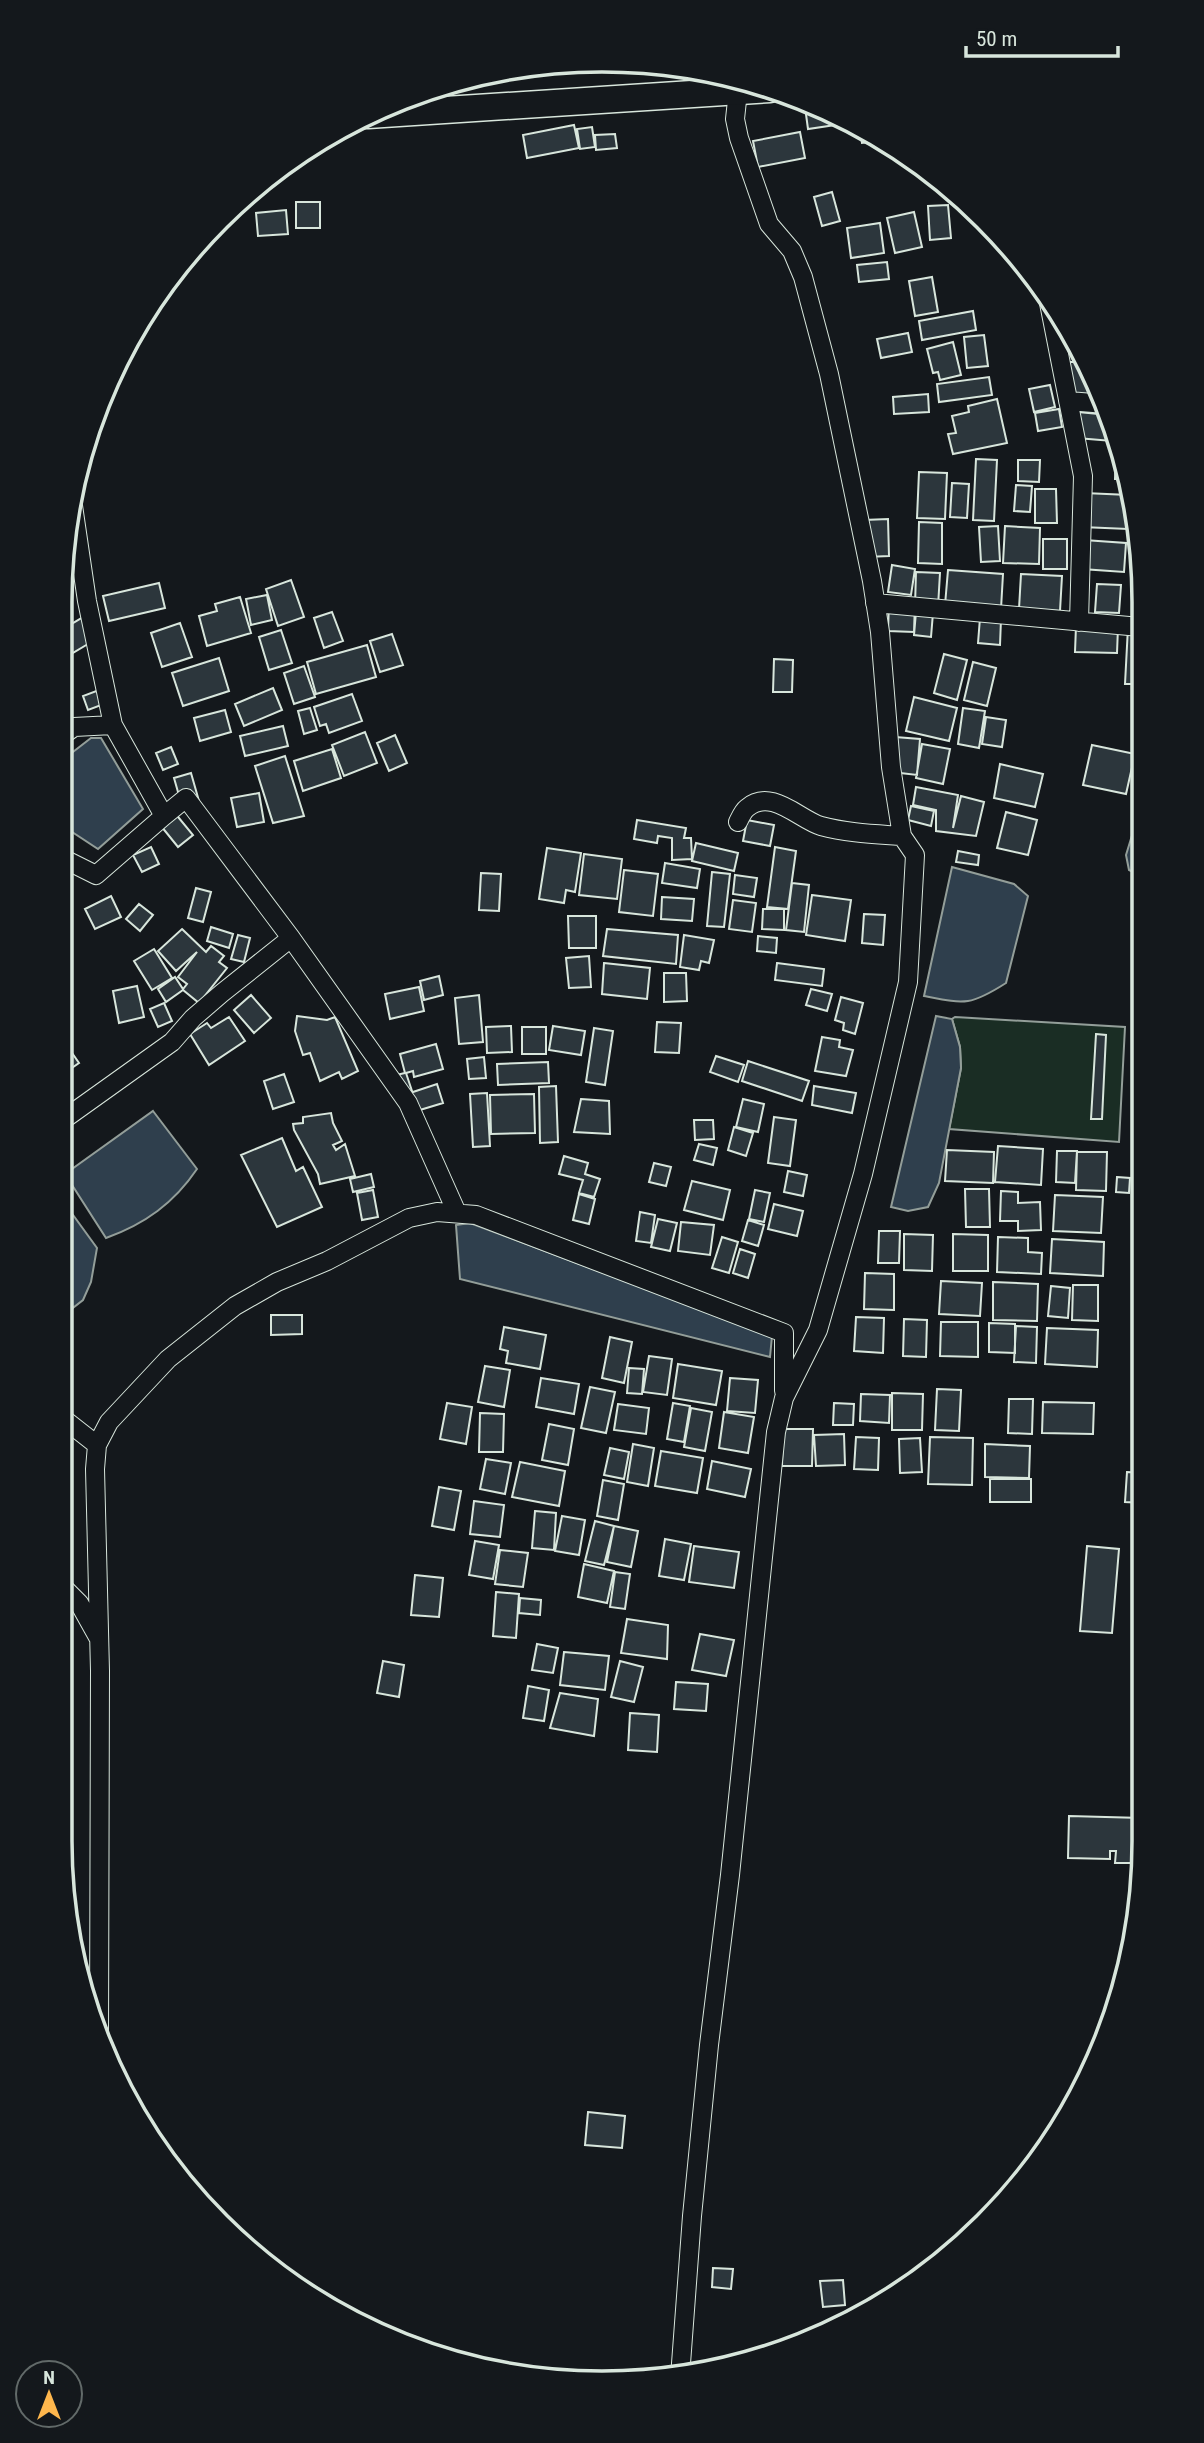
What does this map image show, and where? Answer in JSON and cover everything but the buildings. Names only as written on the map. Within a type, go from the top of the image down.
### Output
[{"type":"street","points":[[681,2365],[694,2203],[776,1432],[785,1398],[818,1331],[863,1174],[908,982],[915,855],[902,836],[891,767],[880,632],[831,386],[803,277],[792,251],[769,224],[739,138],[735,119],[738,91]]},
{"type":"street","points":[[396,113],[742,91]]},
{"type":"street","points":[[1053,324],[1083,476],[1079,622]]},
{"type":"street","points":[[1068,401],[1093,403]]},
{"type":"street","points":[[77,530],[87,601],[113,724],[164,816]]},
{"type":"street","points":[[875,603],[1132,626]]},
{"type":"street","points":[[72,728],[113,724]]},
{"type":"street","points":[[72,864],[96,875],[186,798],[291,938],[408,1103],[457,1213]]},
{"type":"street","points":[[738,822],[747,808],[764,802],[785,806],[818,826],[856,833],[902,836]]},
{"type":"street","points":[[72,1113],[172,1042],[203,1009],[291,938]]},
{"type":"street","points":[[99,2008],[97,1446],[109,1422],[168,1359],[235,1306],[277,1282],[327,1261],[409,1218],[437,1212],[457,1213],[476,1215],[785,1332],[785,1398]]},
{"type":"street","points":[[72,1426],[97,1446]]},
{"type":"street","points":[[72,1596],[79,1603],[99,1640]]},
{"type":"green space","points":[[955,1017],[1125,1027],[1119,1142],[949,1129],[961,1068],[960,1047],[952,1019]]},
{"type":"water","points":[[91,738],[101,738],[143,809],[98,849],[72,832],[72,753]]},
{"type":"water","points":[[1132,835],[1132,872],[1129,870],[1126,855]]},
{"type":"water","points":[[952,867],[1014,884],[1028,896],[1006,983],[984,996],[967,1001],[924,996]]},
{"type":"water","points":[[936,1016],[952,1019],[960,1047],[961,1068],[939,1183],[928,1207],[908,1211],[891,1207]]},
{"type":"water","points":[[153,1111],[197,1169],[179,1192],[158,1211],[106,1238],[72,1185],[72,1169]]},
{"type":"water","points":[[72,1214],[97,1248],[91,1282],[83,1300],[72,1309]]},
{"type":"water","points":[[470,1223],[772,1336],[770,1357],[460,1279],[456,1225]]}]
